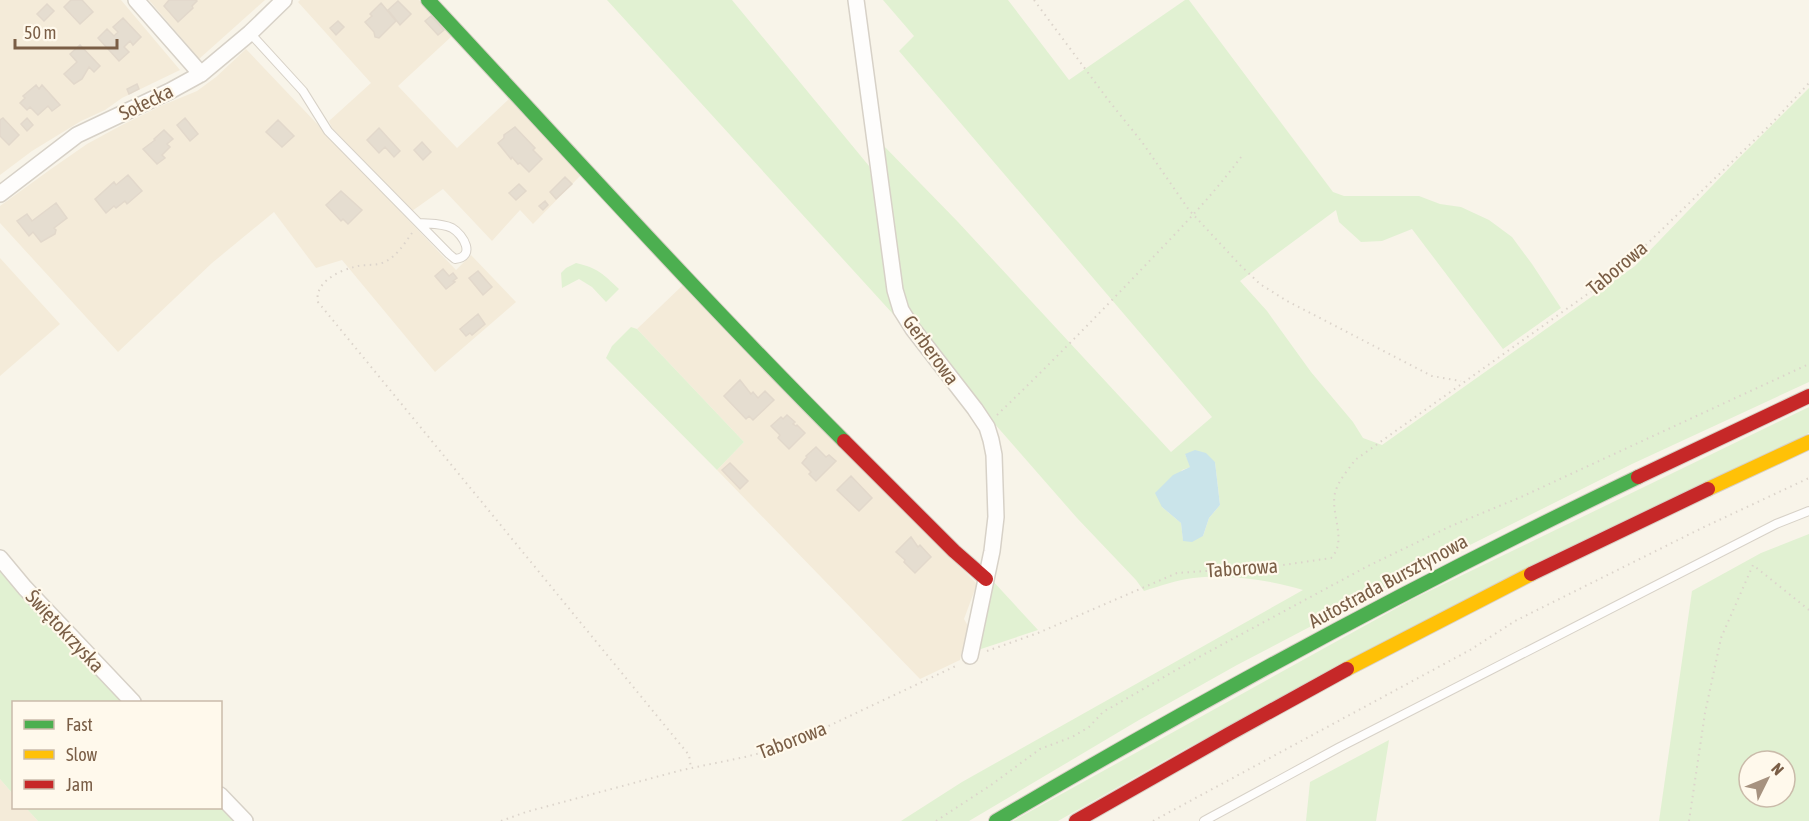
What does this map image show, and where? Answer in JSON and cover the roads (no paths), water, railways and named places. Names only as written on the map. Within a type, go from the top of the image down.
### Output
[{"type":"main road","points":[[428,0],[641,231],[802,399],[954,551],[986,579]]},
{"type":"main road","name":"Autostrada Bursztynowa","points":[[996,821],[1186,711],[1378,607],[1633,479],[1809,396]]},
{"type":"main road","points":[[1076,821],[1320,684],[1437,622],[1657,512],[1809,442]]},
{"type":"street","points":[[136,0],[201,74]]},
{"type":"street","name":"Sołecka","points":[[0,194],[77,135],[201,74],[250,33],[284,0]]},
{"type":"street","name":"Gerberowa","points":[[856,0],[895,290],[901,310],[913,329],[975,408],[985,424],[994,455],[996,517],[992,551],[970,656]]},
{"type":"street","name":"Świętokrzyska","points":[[0,558],[25,588],[132,701]]},
{"type":"street","points":[[222,797],[245,821]]},
{"type":"lane","points":[[250,33],[303,91],[328,131],[419,224],[455,260],[461,259],[466,253],[465,239],[458,232],[440,224],[419,224]]},
{"type":"lane","points":[[1204,821],[1340,747],[1776,524],[1809,511]]},
{"type":"water","points":[[1195,450],[1206,453],[1215,462],[1220,505],[1209,518],[1203,536],[1192,542],[1183,541],[1181,523],[1162,507],[1155,493],[1173,475],[1190,467],[1185,454]]}]
